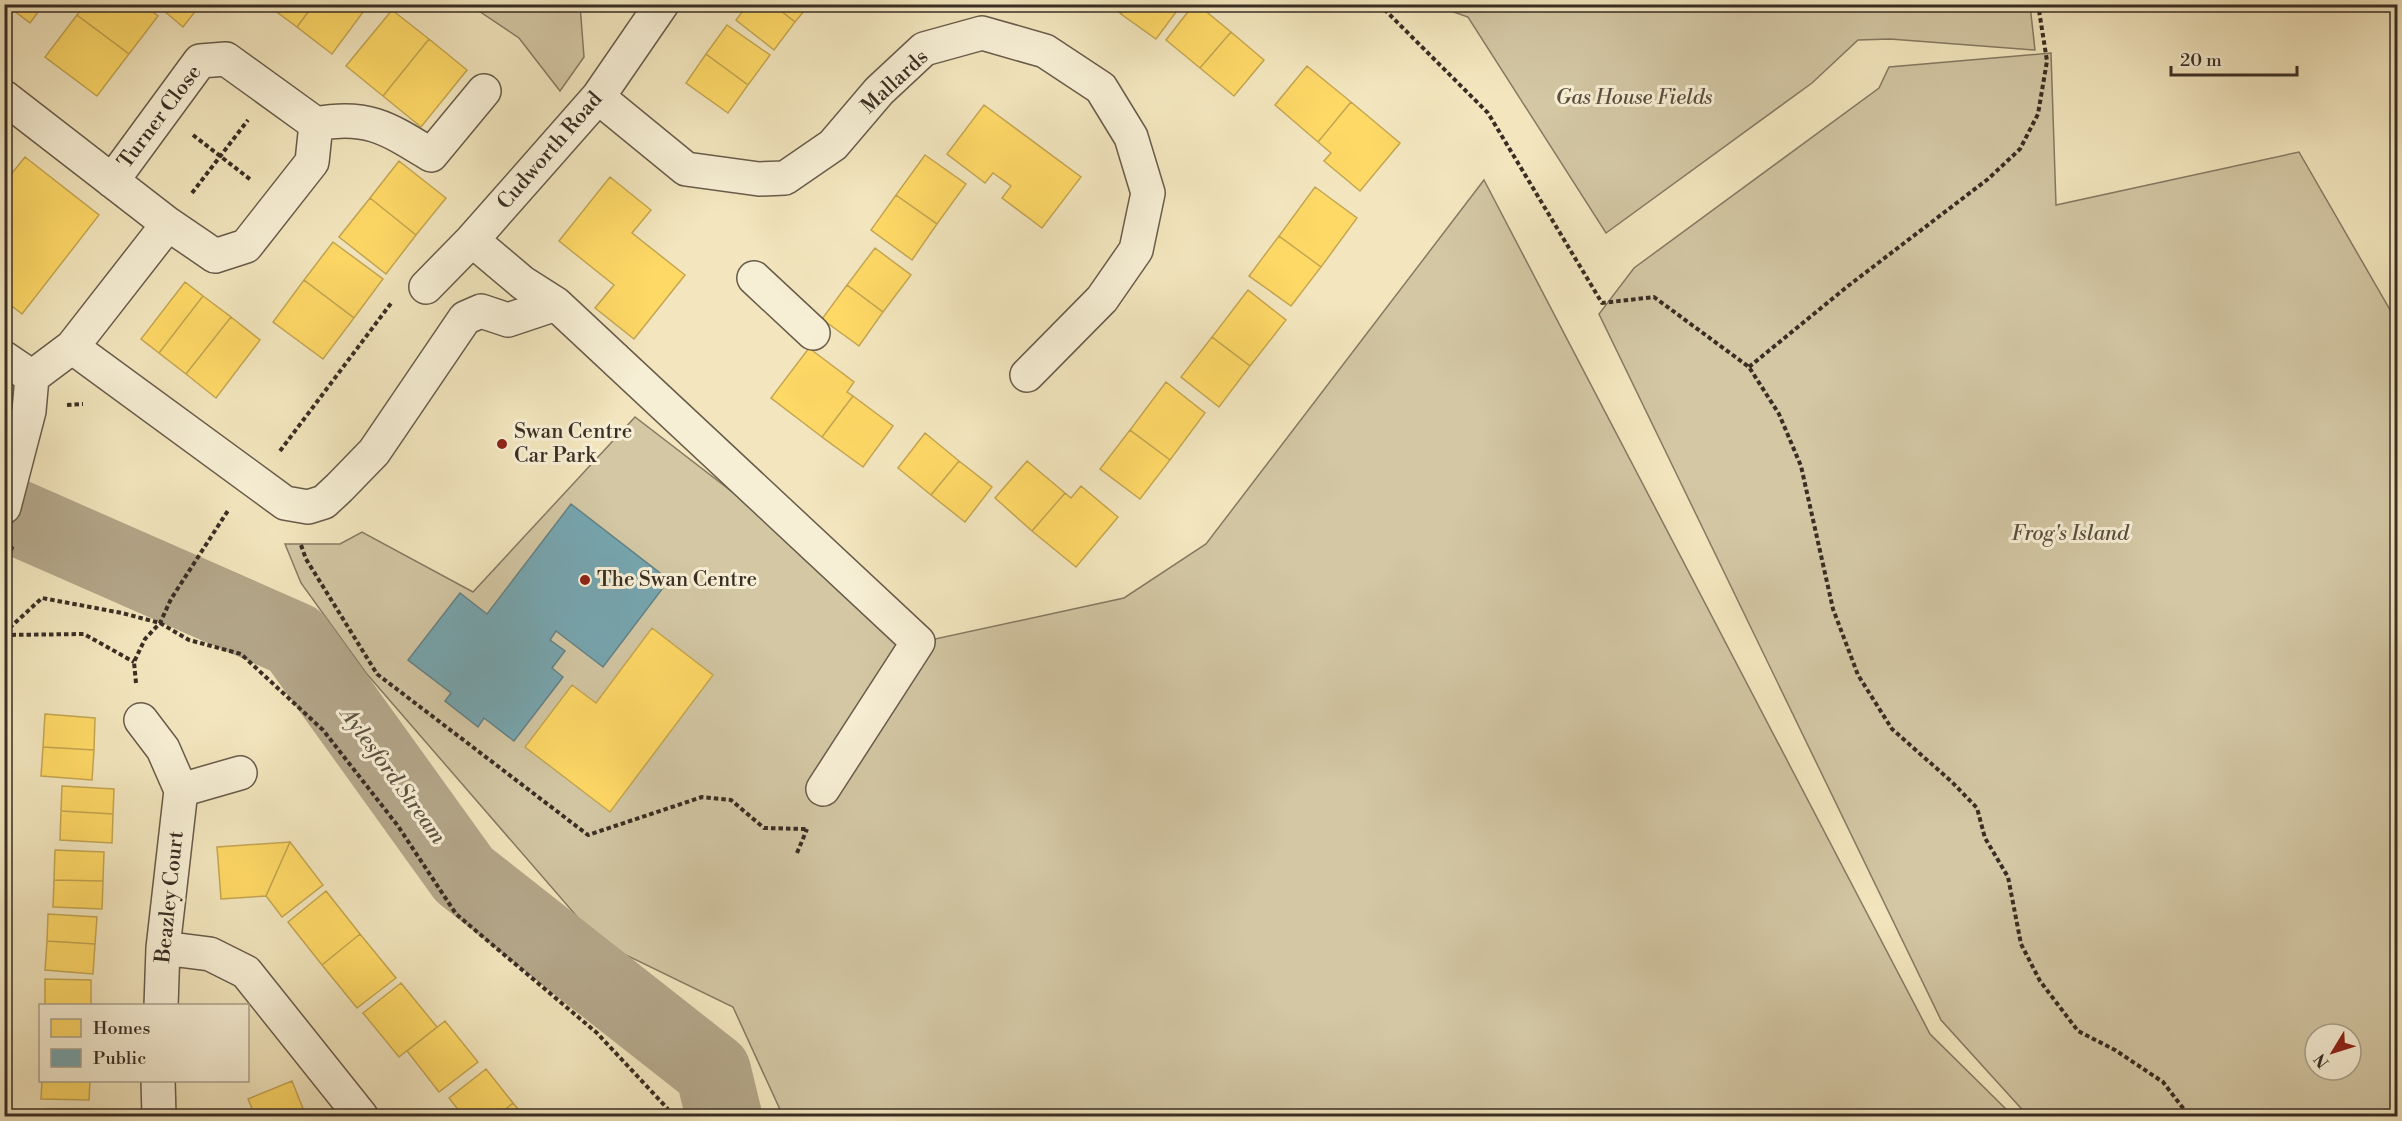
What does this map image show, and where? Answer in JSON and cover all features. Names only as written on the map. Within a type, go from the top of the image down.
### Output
[{"type":"street","name":"Cudworth Road","points":[[426,288],[472,240],[598,97],[662,4]]},
{"type":"street","name":"Mallards","points":[[598,97],[686,169],[759,179],[785,178],[833,145],[879,90],[924,49],[982,33],[1045,51],[1101,88],[1131,137],[1148,193],[1136,250],[1102,299],[1027,375]]},
{"type":"street","name":"Turner Close","points":[[9,110],[215,256],[246,246],[312,162],[316,124],[226,58],[200,61],[112,181]]},
{"type":"street","points":[[316,124],[341,119],[388,129],[431,155],[484,91]]},
{"type":"street","points":[[32,377],[72,347],[168,224]]},
{"type":"street","points":[[472,240],[523,283],[556,304],[918,642],[823,789]]},
{"type":"street","points":[[754,278],[813,333]]},
{"type":"street","points":[[72,347],[285,503],[308,507],[324,502],[374,452],[465,318],[481,311],[508,320],[556,304]]},
{"type":"street","points":[[4,358],[32,377],[44,410],[4,507]]},
{"type":"street","points":[[141,720],[163,749],[181,790],[240,773]]},
{"type":"street","name":"Beazley Court","points":[[161,1004],[163,948],[181,790]]},
{"type":"street","points":[[163,948],[210,954],[246,972],[361,1116]]},
{"type":"street","points":[[158,1082],[159,1116]]},
{"type":"path","points":[[1379,4],[1488,113],[1602,303],[1654,297],[1749,367],[1779,414],[1801,466],[1833,609],[1858,675],[1892,729],[1952,782],[1977,808],[1985,838],[2008,877],[2021,944],[2040,981],[2078,1031],[2115,1050],[2163,1082],[2189,1116]]},
{"type":"path","points":[[1749,367],[1848,286],[1988,179],[2020,149],[2038,114],[2048,61],[2038,4]]},
{"type":"path","points":[[168,224],[270,90]]},
{"type":"path","points":[[162,112],[280,202]]},
{"type":"path","points":[[258,481],[394,300],[426,288]]},
{"type":"path","points":[[44,410],[65,405],[89,404]]},
{"type":"path","points":[[285,503],[306,559],[377,674],[588,834],[702,797],[731,800],[765,828],[806,829]]},
{"type":"path","points":[[4,634],[84,634],[134,662],[146,639],[160,623],[171,599],[232,504]]},
{"type":"path","points":[[4,634],[42,598],[122,613],[160,623],[189,640],[241,654],[323,730],[398,826],[456,914],[597,1033],[667,1108],[669,1116]]},
{"type":"green space","points":[[470,5],[580,5],[584,57],[560,91],[519,38]]},
{"type":"green space","name":"Gas House Fields","points":[[1434,5],[2030,5],[2035,50],[1890,39],[1858,40],[1812,83],[1606,233],[1468,17]]},
{"type":"green space","name":"Frog's Island","points":[[2051,53],[2056,205],[2299,152],[2397,322],[2397,1116],[2028,1116],[1941,1020],[1599,314],[1634,268],[1879,88],[1889,67]]},
{"type":"green space","name":"The Swan Centre","points":[[1484,180],[1930,1034],[2013,1116],[783,1116],[733,1007],[599,942],[366,673],[301,583],[285,544],[340,544],[362,532],[473,592],[635,417],[926,641],[1124,598],[1206,544]]},
{"type":"building: Homes","points":[[5,4],[44,4],[30,23]]},
{"type":"building: Homes","points":[[85,4],[142,4],[158,16],[129,54],[77,15]]},
{"type":"building: Homes","points":[[156,4],[201,4],[183,27]]},
{"type":"building: Homes","points":[[266,4],[314,4],[297,27]]},
{"type":"building: Homes","points":[[314,4],[369,4],[332,54],[297,27]]},
{"type":"building: Homes","points":[[748,4],[772,4],[795,22],[774,50],[736,20]]},
{"type":"building: Homes","points":[[772,4],[810,4],[795,22]]},
{"type":"building: Homes","points":[[1109,4],[1128,4],[1121,14]]},
{"type":"building: Homes","points":[[1128,4],[1182,4],[1156,39],[1121,14]]},
{"type":"building: Homes","points":[[1194,4],[1197,4],[1231,32],[1200,68],[1166,40]]},
{"type":"building: Homes","points":[[392,10],[429,39],[383,96],[346,66]]},
{"type":"building: Homes","points":[[77,15],[129,54],[97,96],[45,57]]},
{"type":"building: Homes","points":[[727,25],[770,55],[748,85],[706,54]]},
{"type":"building: Homes","points":[[1231,32],[1264,60],[1234,96],[1200,68]]},
{"type":"building: Homes","points":[[429,39],[467,70],[421,127],[383,96]]},
{"type":"building: Homes","points":[[706,54],[748,85],[728,113],[686,83]]},
{"type":"building: Homes","points":[[1307,66],[1351,102],[1318,142],[1275,105]]},
{"type":"building: Homes","points":[[1351,102],[1400,143],[1360,191],[1324,161],[1331,153],[1318,142]]},
{"type":"building: Homes","points":[[984,105],[1081,177],[1042,228],[1002,198],[1011,186],[993,173],[985,183],[947,154]]},
{"type":"building: Homes","points":[[925,155],[966,184],[937,224],[896,195]]},
{"type":"building: Homes","points":[[25,157],[99,215],[22,314],[4,300],[4,183]]},
{"type":"building: Homes","points":[[399,161],[446,198],[416,235],[370,198]]},
{"type":"building: Homes","points":[[610,177],[651,210],[632,233],[685,275],[634,339],[595,308],[614,285],[559,241]]},
{"type":"building: Homes","points":[[1315,187],[1357,218],[1321,267],[1279,236]]},
{"type":"building: Homes","points":[[896,195],[937,224],[912,260],[871,230]]},
{"type":"building: Homes","points":[[370,198],[416,235],[386,274],[339,237]]},
{"type":"building: Homes","points":[[1279,236],[1321,267],[1291,306],[1249,276]]},
{"type":"building: Homes","points":[[333,242],[383,279],[354,318],[304,280]]},
{"type":"building: Homes","points":[[875,248],[911,275],[883,312],[847,285]]},
{"type":"building: Homes","points":[[304,280],[354,318],[323,359],[273,322]]},
{"type":"building: Homes","points":[[185,282],[203,296],[159,353],[141,339]]},
{"type":"building: Homes","points":[[847,285],[883,312],[859,346],[822,319]]},
{"type":"building: Homes","points":[[1248,290],[1286,320],[1250,366],[1212,337]]},
{"type":"building: Homes","points":[[203,296],[231,317],[186,374],[159,353]]},
{"type":"building: Homes","points":[[231,317],[260,340],[216,398],[186,374]]},
{"type":"building: Homes","points":[[1212,337],[1250,366],[1219,407],[1181,377]]},
{"type":"building: Homes","points":[[809,348],[854,382],[847,392],[853,396],[822,437],[771,398]]},
{"type":"building: Homes","points":[[1166,382],[1205,413],[1170,460],[1130,430]]},
{"type":"building: Homes","points":[[853,396],[893,426],[863,467],[822,437]]},
{"type":"building: Homes","points":[[1130,430],[1170,460],[1140,499],[1100,469]]},
{"type":"building: Homes","points":[[925,433],[959,461],[931,495],[898,468]]},
{"type":"building: Homes","points":[[959,461],[992,487],[965,522],[931,495]]},
{"type":"building: Homes","points":[[1027,461],[1065,493],[1032,531],[995,498]]},
{"type":"building: Homes","points":[[1081,486],[1118,517],[1076,567],[1032,531],[1065,493],[1071,498]]},
{"type":"building: Homes","points":[[652,628],[713,675],[610,812],[525,747],[572,685],[596,703]]},
{"type":"building: Homes","points":[[45,714],[95,718],[94,750],[43,747]]},
{"type":"building: Homes","points":[[43,747],[94,750],[92,780],[41,776]]},
{"type":"building: Homes","points":[[62,786],[114,789],[113,814],[61,811]]},
{"type":"building: Homes","points":[[61,811],[113,814],[112,843],[60,840]]},
{"type":"building: Homes","points":[[290,842],[266,896],[221,899],[217,847]]},
{"type":"building: Homes","points":[[290,842],[323,885],[282,917],[266,896]]},
{"type":"building: Homes","points":[[55,850],[104,852],[103,881],[54,880]]},
{"type":"building: Homes","points":[[54,880],[103,881],[102,909],[53,907]]},
{"type":"building: Homes","points":[[326,891],[360,934],[322,965],[288,922]]},
{"type":"building: Homes","points":[[48,914],[97,917],[95,944],[47,941]]},
{"type":"building: Homes","points":[[360,934],[396,978],[357,1008],[322,965]]},
{"type":"building: Homes","points":[[47,941],[95,944],[93,974],[45,970]]},
{"type":"building: Homes","points":[[45,979],[91,980],[91,1004],[45,1004]]},
{"type":"building: Homes","points":[[401,983],[437,1027],[399,1057],[363,1013]]},
{"type":"building: Homes","points":[[445,1021],[478,1062],[439,1092],[407,1051]]},
{"type":"building: Homes","points":[[486,1069],[513,1103],[497,1116],[463,1116],[449,1098]]},
{"type":"building: Homes","points":[[292,1081],[306,1116],[255,1116],[248,1099]]},
{"type":"building: Homes","points":[[42,1082],[90,1082],[89,1100],[41,1099]]},
{"type":"building: Homes","points":[[513,1103],[524,1116],[497,1116]]},
{"type":"building: Homes","points":[[46,1109],[92,1109],[92,1116],[46,1116]]},
{"type":"building: Public","points":[[571,504],[669,580],[603,667],[556,631],[550,640],[565,651],[552,668],[563,677],[514,741],[484,718],[478,727],[445,701],[451,693],[408,660],[460,593],[487,614]]},
{"type":"waterway","name":"Aylesford Stream","points":[[4,512],[295,640],[464,875],[713,1071],[724,1116]]},
{"type":"place","name":"Swan Centre Car Park","points":[[502,444]]},
{"type":"place","name":"The Swan Centre","points":[[585,580]]}]
